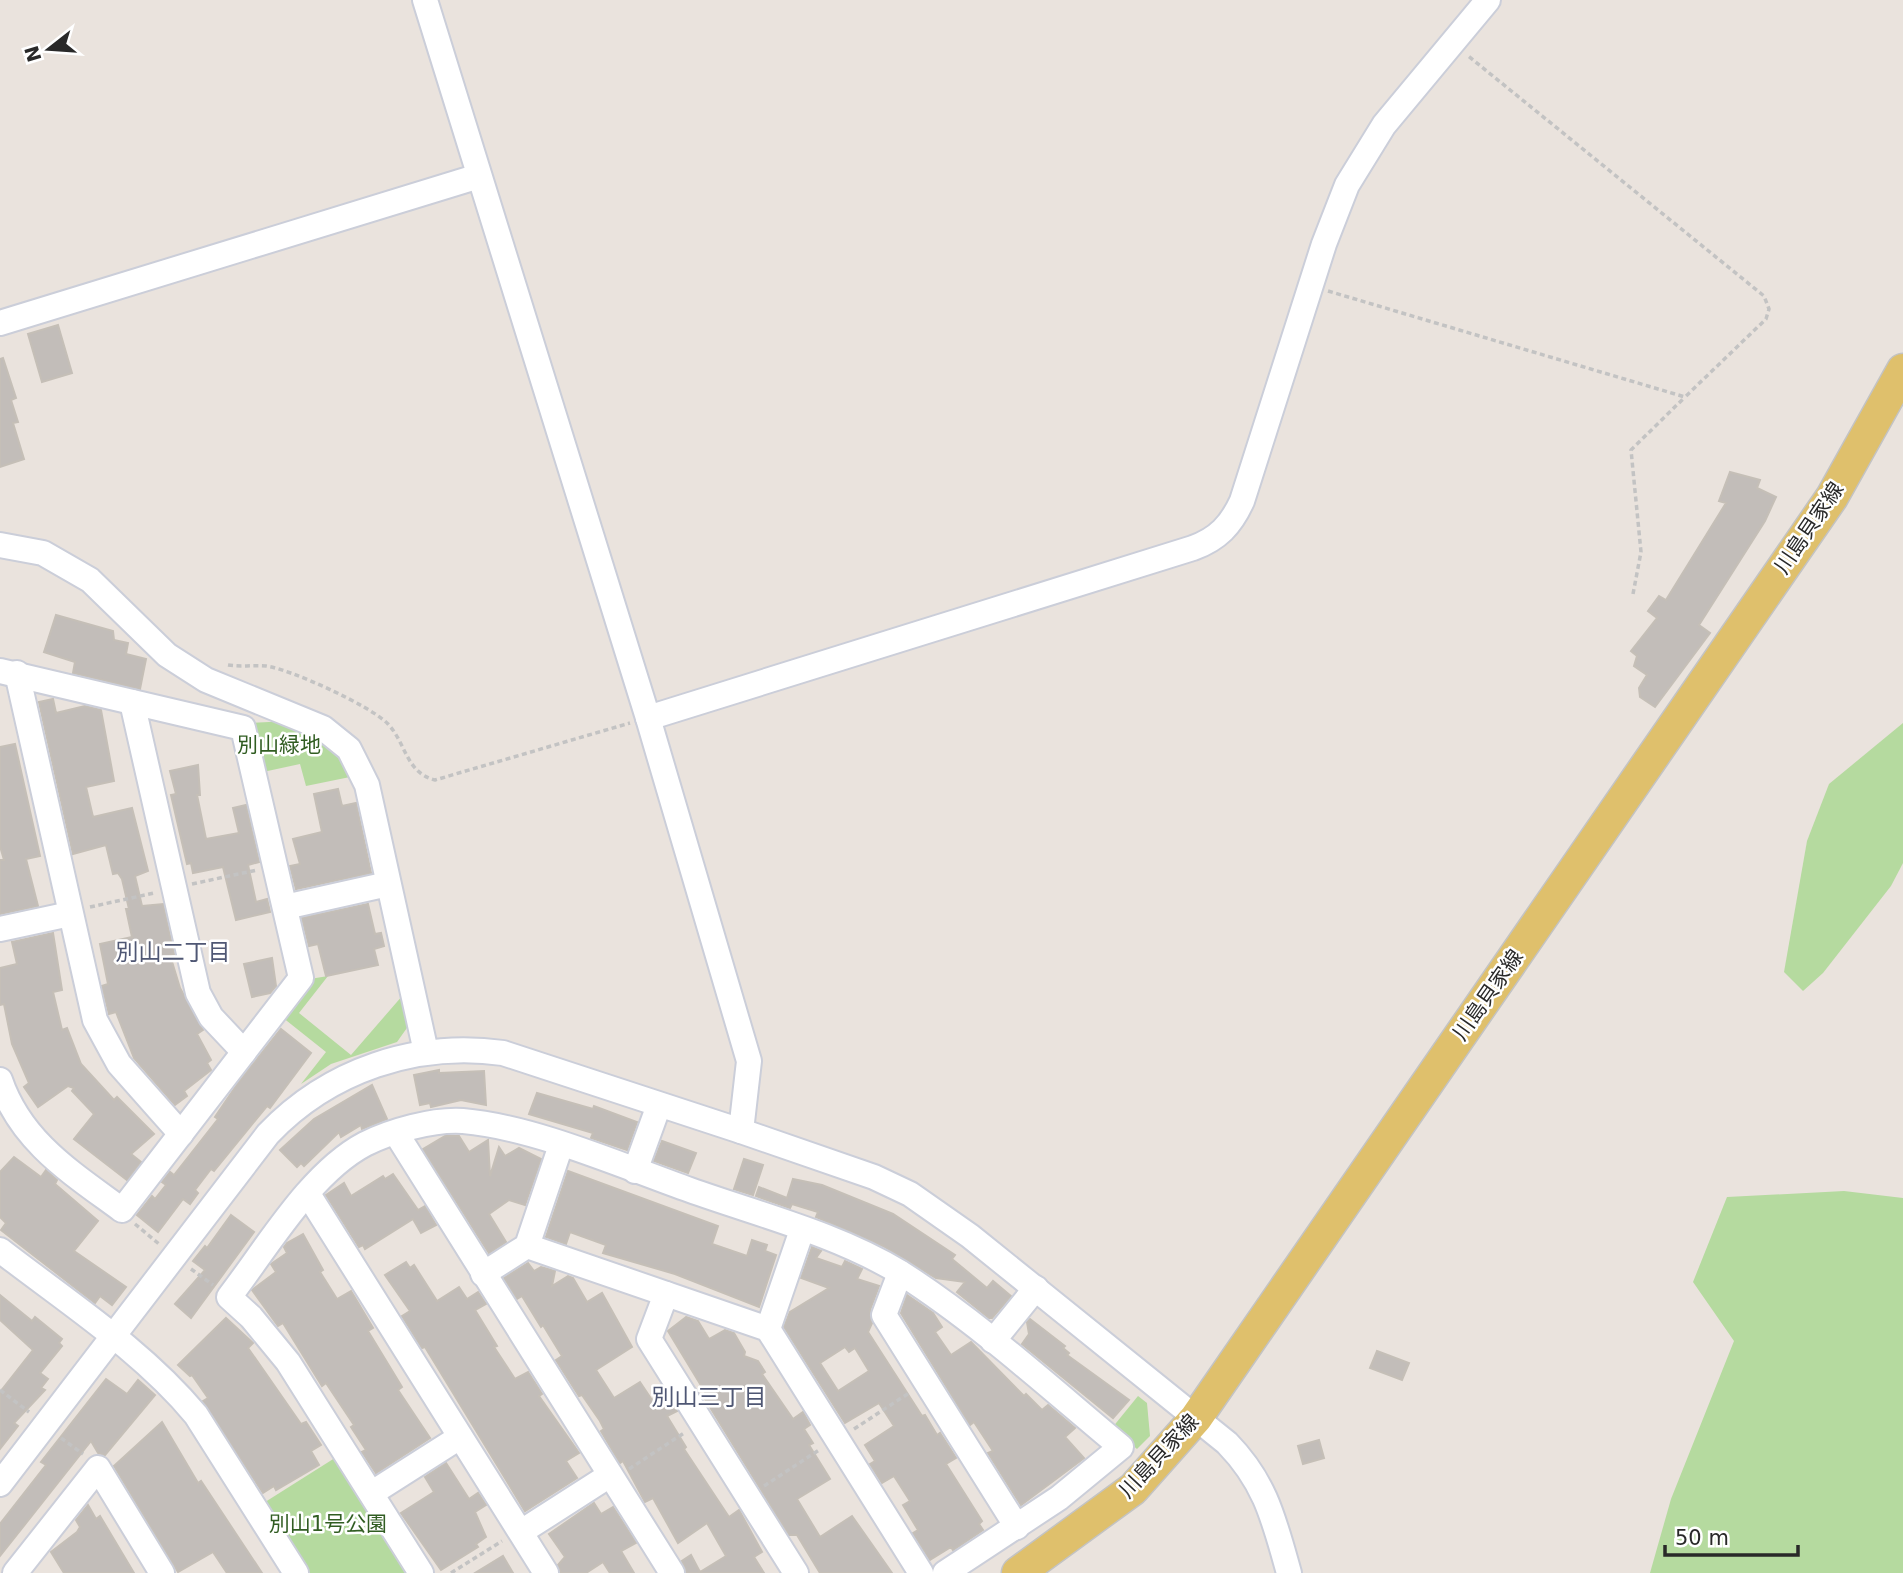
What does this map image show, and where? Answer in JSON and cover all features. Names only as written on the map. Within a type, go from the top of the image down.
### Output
[{"type":"main road","name":"川島貝家線","points":[[1018,1573],[1133,1489],[1196,1418],[1832,497],[1903,370]]},
{"type":"street","points":[[425,0],[648,718],[749,1061],[741,1130]]},
{"type":"street","points":[[648,718],[1193,548],[1219,535],[1227,527],[1242,501],[1338,206],[1362,157],[1488,0]]},
{"type":"street","points":[[0,323],[479,176]]},
{"type":"street","points":[[0,545],[43,553],[90,580],[181,666],[206,680],[323,728],[349,749],[367,785],[426,1052]]},
{"type":"street","points":[[0,1080],[18,1120],[36,1142],[127,1217],[181,1134],[301,978],[243,728],[8,672],[95,1020],[109,1051],[181,1134]]},
{"type":"street","points":[[132,702],[172,889],[198,993],[211,1017],[244,1052]]},
{"type":"street","points":[[285,907],[388,884]]},
{"type":"street","points":[[0,929],[70,913]]},
{"type":"street","points":[[0,1483],[268,1133],[315,1094],[346,1076],[426,1052],[465,1049],[503,1053],[741,1130],[874,1177],[910,1195],[970,1236],[1227,1443],[1254,1475],[1272,1512],[1289,1573]]},
{"type":"street","points":[[635,1171],[659,1105]]},
{"type":"street","points":[[421,1573],[288,1362],[251,1317],[229,1297],[308,1194],[347,1157],[365,1144],[396,1133],[459,1121],[497,1127],[561,1145],[862,1251],[900,1273],[993,1341],[1121,1447],[1073,1488],[945,1573]]},
{"type":"street","points":[[396,1133],[671,1573]]},
{"type":"street","points":[[483,1273],[527,1246],[561,1145]]},
{"type":"street","points":[[308,1194],[546,1573]]},
{"type":"street","points":[[768,1329],[802,1230]]},
{"type":"street","points":[[527,1246],[768,1329],[921,1573]]},
{"type":"street","points":[[0,1250],[172,1386],[196,1415],[296,1573]]},
{"type":"street","points":[[900,1273],[884,1315],[1017,1527]]},
{"type":"street","points":[[993,1341],[1036,1288]]},
{"type":"street","points":[[666,1294],[649,1339],[796,1573]]},
{"type":"street","points":[[372,1493],[460,1437]]},
{"type":"street","points":[[26,1568],[98,1468],[162,1573]]},
{"type":"street","points":[[520,1531],[611,1477]]},
{"type":"path","points":[[1451,43],[1764,296],[1769,310],[1766,319],[1631,450],[1641,552],[1633,594]]},
{"type":"path","points":[[1312,286],[1686,396]]},
{"type":"path","points":[[226,665],[272,668],[360,703],[388,724],[412,766],[426,778],[435,780],[648,718]]},
{"type":"path","points":[[70,913],[276,866]]},
{"type":"path","points":[[127,1217],[163,1247]]},
{"type":"path","points":[[183,1263],[229,1297]]},
{"type":"path","points":[[747,1496],[926,1382]]},
{"type":"path","points":[[0,1390],[34,1417]]},
{"type":"path","points":[[611,1477],[701,1423]]},
{"type":"path","points":[[54,1433],[98,1468]]},
{"type":"path","points":[[451,1573],[520,1531]]},
{"type":"green space","name":"別山緑地","points":[[289,721],[338,749],[350,777],[306,786],[300,764],[263,772],[251,723]]},
{"type":"green space","points":[[1903,723],[1903,863],[1891,886],[1823,973],[1803,991],[1784,972],[1807,841],[1829,784]]},
{"type":"green space","points":[[328,976],[299,1013],[351,1055],[403,995],[409,1025],[397,1042],[331,1064],[301,1084],[326,1052],[282,1017],[310,979]]},
{"type":"green space","points":[[1844,1191],[1903,1198],[1903,1573],[1650,1573],[1671,1499],[1734,1341],[1693,1282],[1727,1197]]},
{"type":"green space","points":[[1138,1396],[1147,1403],[1150,1436],[1137,1449],[1112,1428]]},
{"type":"green space","name":"別山1号公園","points":[[338,1456],[412,1573],[306,1573],[262,1504]]},
{"type":"building","points":[[58,325],[72,373],[42,382],[28,334]]},
{"type":"building","points":[[3,358],[16,398],[11,400],[18,422],[13,423],[24,459],[0,467],[0,359]]},
{"type":"building","points":[[1730,472],[1760,480],[1757,488],[1776,497],[1765,521],[1699,625],[1710,633],[1655,707],[1640,697],[1639,688],[1647,675],[1634,666],[1637,656],[1631,651],[1657,618],[1648,611],[1659,596],[1666,600],[1726,503],[1719,501]]},
{"type":"building","points":[[56,615],[113,631],[114,640],[128,643],[126,654],[146,659],[140,689],[73,673],[75,662],[44,652]]},
{"type":"building","points":[[53,699],[56,713],[85,706],[101,710],[114,781],[86,787],[93,817],[132,808],[148,871],[135,876],[142,906],[163,904],[174,954],[170,955],[180,988],[203,1030],[197,1034],[211,1060],[207,1063],[211,1070],[184,1091],[187,1096],[175,1105],[134,1058],[116,1012],[109,1014],[102,986],[108,984],[100,944],[132,937],[126,909],[129,909],[122,879],[118,873],[113,874],[106,845],[73,854],[39,702]]},
{"type":"building","points":[[15,744],[40,856],[26,859],[38,906],[0,914],[0,860],[4,860],[0,846],[0,747]]},
{"type":"building","points":[[198,765],[200,795],[197,795],[206,839],[239,833],[233,808],[246,805],[259,862],[248,865],[256,902],[267,899],[270,912],[236,920],[223,867],[193,873],[191,863],[187,864],[171,795],[176,794],[170,771]]},
{"type":"building","points":[[338,789],[342,806],[356,803],[371,873],[296,889],[290,866],[300,864],[293,839],[322,832],[314,794]]},
{"type":"building","points":[[368,904],[375,934],[381,933],[384,946],[374,949],[378,965],[326,976],[318,944],[309,946],[302,918]]},
{"type":"building","points":[[53,933],[62,990],[53,992],[62,1030],[67,1028],[81,1064],[114,1100],[117,1097],[154,1134],[131,1154],[141,1162],[127,1180],[74,1139],[94,1114],[72,1091],[74,1088],[68,1086],[38,1107],[24,1087],[29,1083],[12,1044],[4,1004],[0,1005],[0,968],[17,964],[12,942]]},
{"type":"building","points":[[272,958],[276,986],[270,993],[252,997],[244,964]]},
{"type":"building","points":[[281,1029],[311,1053],[270,1108],[267,1106],[214,1171],[211,1169],[195,1190],[198,1193],[190,1204],[183,1199],[158,1232],[137,1215],[152,1196],[155,1199],[166,1185],[162,1182],[170,1172],[174,1175],[218,1119],[215,1117],[238,1083]]},
{"type":"building","points":[[439,1070],[439,1073],[484,1071],[486,1105],[461,1100],[431,1107],[430,1103],[420,1105],[414,1075]]},
{"type":"building","points":[[372,1085],[387,1119],[362,1129],[361,1125],[341,1137],[339,1132],[304,1166],[301,1163],[297,1167],[280,1150],[314,1119]]},
{"type":"building","points":[[537,1093],[593,1109],[594,1106],[637,1122],[627,1150],[591,1138],[593,1133],[529,1114]]},
{"type":"building","points":[[445,1136],[459,1136],[469,1152],[488,1140],[490,1176],[499,1147],[505,1156],[519,1148],[541,1159],[525,1205],[509,1200],[489,1214],[506,1242],[489,1253],[423,1149]]},
{"type":"building","points":[[662,1141],[696,1153],[688,1173],[654,1161]]},
{"type":"building","points":[[14,1157],[41,1177],[46,1170],[57,1180],[55,1184],[98,1221],[74,1251],[126,1287],[112,1305],[100,1296],[95,1303],[1,1230],[6,1223],[0,1217],[0,1172]]},
{"type":"building","points":[[744,1159],[763,1165],[753,1195],[734,1189]]},
{"type":"building","points":[[568,1171],[718,1226],[712,1244],[747,1256],[752,1240],[767,1245],[765,1251],[776,1255],[759,1307],[675,1274],[603,1253],[606,1245],[570,1232],[566,1244],[546,1237]]},
{"type":"building","points":[[393,1174],[418,1210],[425,1206],[436,1225],[421,1233],[413,1219],[365,1249],[363,1245],[359,1247],[326,1195],[344,1183],[351,1196],[383,1176],[385,1179]]},
{"type":"building","points":[[793,1179],[822,1185],[893,1214],[955,1255],[952,1259],[987,1288],[993,1281],[1011,1296],[992,1318],[989,1318],[957,1292],[965,1282],[936,1278],[883,1246],[816,1217],[818,1212],[792,1204],[790,1208],[756,1196],[759,1187],[787,1198]]},
{"type":"building","points":[[231,1215],[254,1232],[191,1318],[175,1304],[205,1270],[193,1261],[205,1246],[207,1248]]},
{"type":"building","points":[[303,1234],[323,1270],[320,1272],[337,1299],[351,1291],[373,1328],[368,1331],[402,1387],[398,1390],[430,1438],[376,1473],[362,1452],[366,1450],[351,1427],[354,1425],[326,1383],[322,1386],[283,1323],[278,1326],[252,1290],[276,1272],[271,1264],[287,1253],[284,1247],[287,1243]]},
{"type":"building","points":[[812,1247],[821,1251],[816,1258],[842,1267],[845,1261],[862,1269],[857,1279],[879,1286],[870,1310],[872,1323],[868,1332],[922,1416],[925,1415],[937,1435],[940,1433],[956,1458],[946,1464],[982,1521],[979,1524],[983,1530],[953,1550],[951,1547],[930,1560],[913,1533],[918,1530],[903,1505],[910,1501],[894,1476],[882,1483],[870,1464],[875,1461],[865,1445],[894,1426],[879,1403],[845,1423],[784,1327],[790,1312],[829,1288],[801,1278]],"holes":[[[845,1347],[849,1352],[855,1348],[869,1371],[838,1391],[820,1363]]]},
{"type":"building","points":[[406,1262],[410,1268],[414,1265],[437,1301],[459,1287],[467,1299],[478,1292],[486,1304],[475,1310],[497,1346],[494,1347],[515,1379],[528,1372],[542,1394],[539,1396],[579,1453],[566,1461],[577,1478],[525,1511],[425,1347],[422,1348],[402,1316],[410,1311],[385,1275]]},
{"type":"building","points":[[528,1263],[534,1271],[541,1267],[555,1271],[552,1286],[568,1276],[573,1278],[587,1302],[602,1293],[632,1347],[596,1370],[614,1398],[640,1382],[652,1400],[665,1392],[677,1411],[667,1416],[686,1447],[684,1449],[729,1517],[739,1510],[762,1552],[754,1557],[764,1573],[687,1573],[682,1561],[691,1555],[700,1572],[726,1556],[707,1523],[678,1543],[653,1498],[645,1502],[623,1461],[620,1463],[601,1431],[604,1429],[600,1421],[582,1395],[579,1396],[556,1360],[562,1356],[543,1325],[541,1327],[522,1296],[517,1299],[504,1278]]},
{"type":"building","points":[[0,1295],[32,1321],[35,1317],[62,1339],[59,1343],[62,1346],[40,1373],[48,1379],[41,1388],[45,1390],[14,1423],[18,1426],[0,1449],[0,1392],[33,1350],[0,1320]]},
{"type":"building","points":[[907,1295],[933,1313],[942,1327],[935,1332],[951,1355],[971,1342],[1024,1396],[1026,1394],[1042,1410],[1048,1405],[1075,1428],[1065,1437],[1084,1458],[1021,1505],[988,1453],[993,1451],[974,1422],[970,1425],[901,1313]]},
{"type":"building","points":[[686,1317],[698,1321],[709,1339],[725,1330],[734,1333],[745,1352],[744,1356],[758,1361],[765,1372],[762,1374],[793,1419],[803,1412],[810,1425],[804,1429],[813,1443],[809,1445],[830,1479],[797,1499],[820,1537],[852,1516],[892,1573],[820,1573],[797,1535],[789,1535],[705,1399],[708,1397],[668,1331]]},
{"type":"building","points":[[226,1318],[253,1343],[248,1348],[301,1424],[306,1422],[321,1445],[311,1451],[319,1465],[276,1490],[274,1486],[263,1493],[203,1401],[208,1398],[192,1375],[178,1365]]},
{"type":"building","points":[[1030,1319],[1065,1346],[1063,1348],[1069,1353],[1067,1355],[1129,1400],[1113,1418],[1022,1344],[1029,1334],[1027,1322]]},
{"type":"building","points":[[1377,1351],[1409,1363],[1402,1380],[1370,1368]]},
{"type":"building","points":[[106,1379],[127,1394],[138,1380],[155,1395],[105,1455],[98,1453],[91,1441],[0,1556],[0,1524],[46,1465],[41,1462]]},
{"type":"building","points":[[162,1422],[198,1483],[201,1481],[262,1573],[227,1573],[213,1552],[178,1572],[114,1466]]},
{"type":"building","points":[[1319,1440],[1324,1458],[1303,1464],[1298,1446]]},
{"type":"building","points":[[446,1463],[469,1499],[478,1493],[486,1505],[475,1512],[486,1537],[476,1544],[478,1547],[441,1570],[401,1513],[434,1492],[425,1477]]},
{"type":"building","points":[[594,1503],[601,1514],[613,1507],[636,1543],[621,1551],[634,1573],[610,1573],[603,1562],[586,1573],[561,1573],[558,1565],[565,1557],[549,1534]]},
{"type":"building","points":[[88,1505],[96,1519],[100,1516],[134,1573],[64,1573],[51,1552],[77,1532],[80,1527],[76,1520]]},
{"type":"building","points":[[503,1556],[513,1573],[475,1573]]},
{"type":"district","name":"別山二丁目","points":[[173,952]]},
{"type":"district","name":"別山三丁目","points":[[709,1397]]}]
